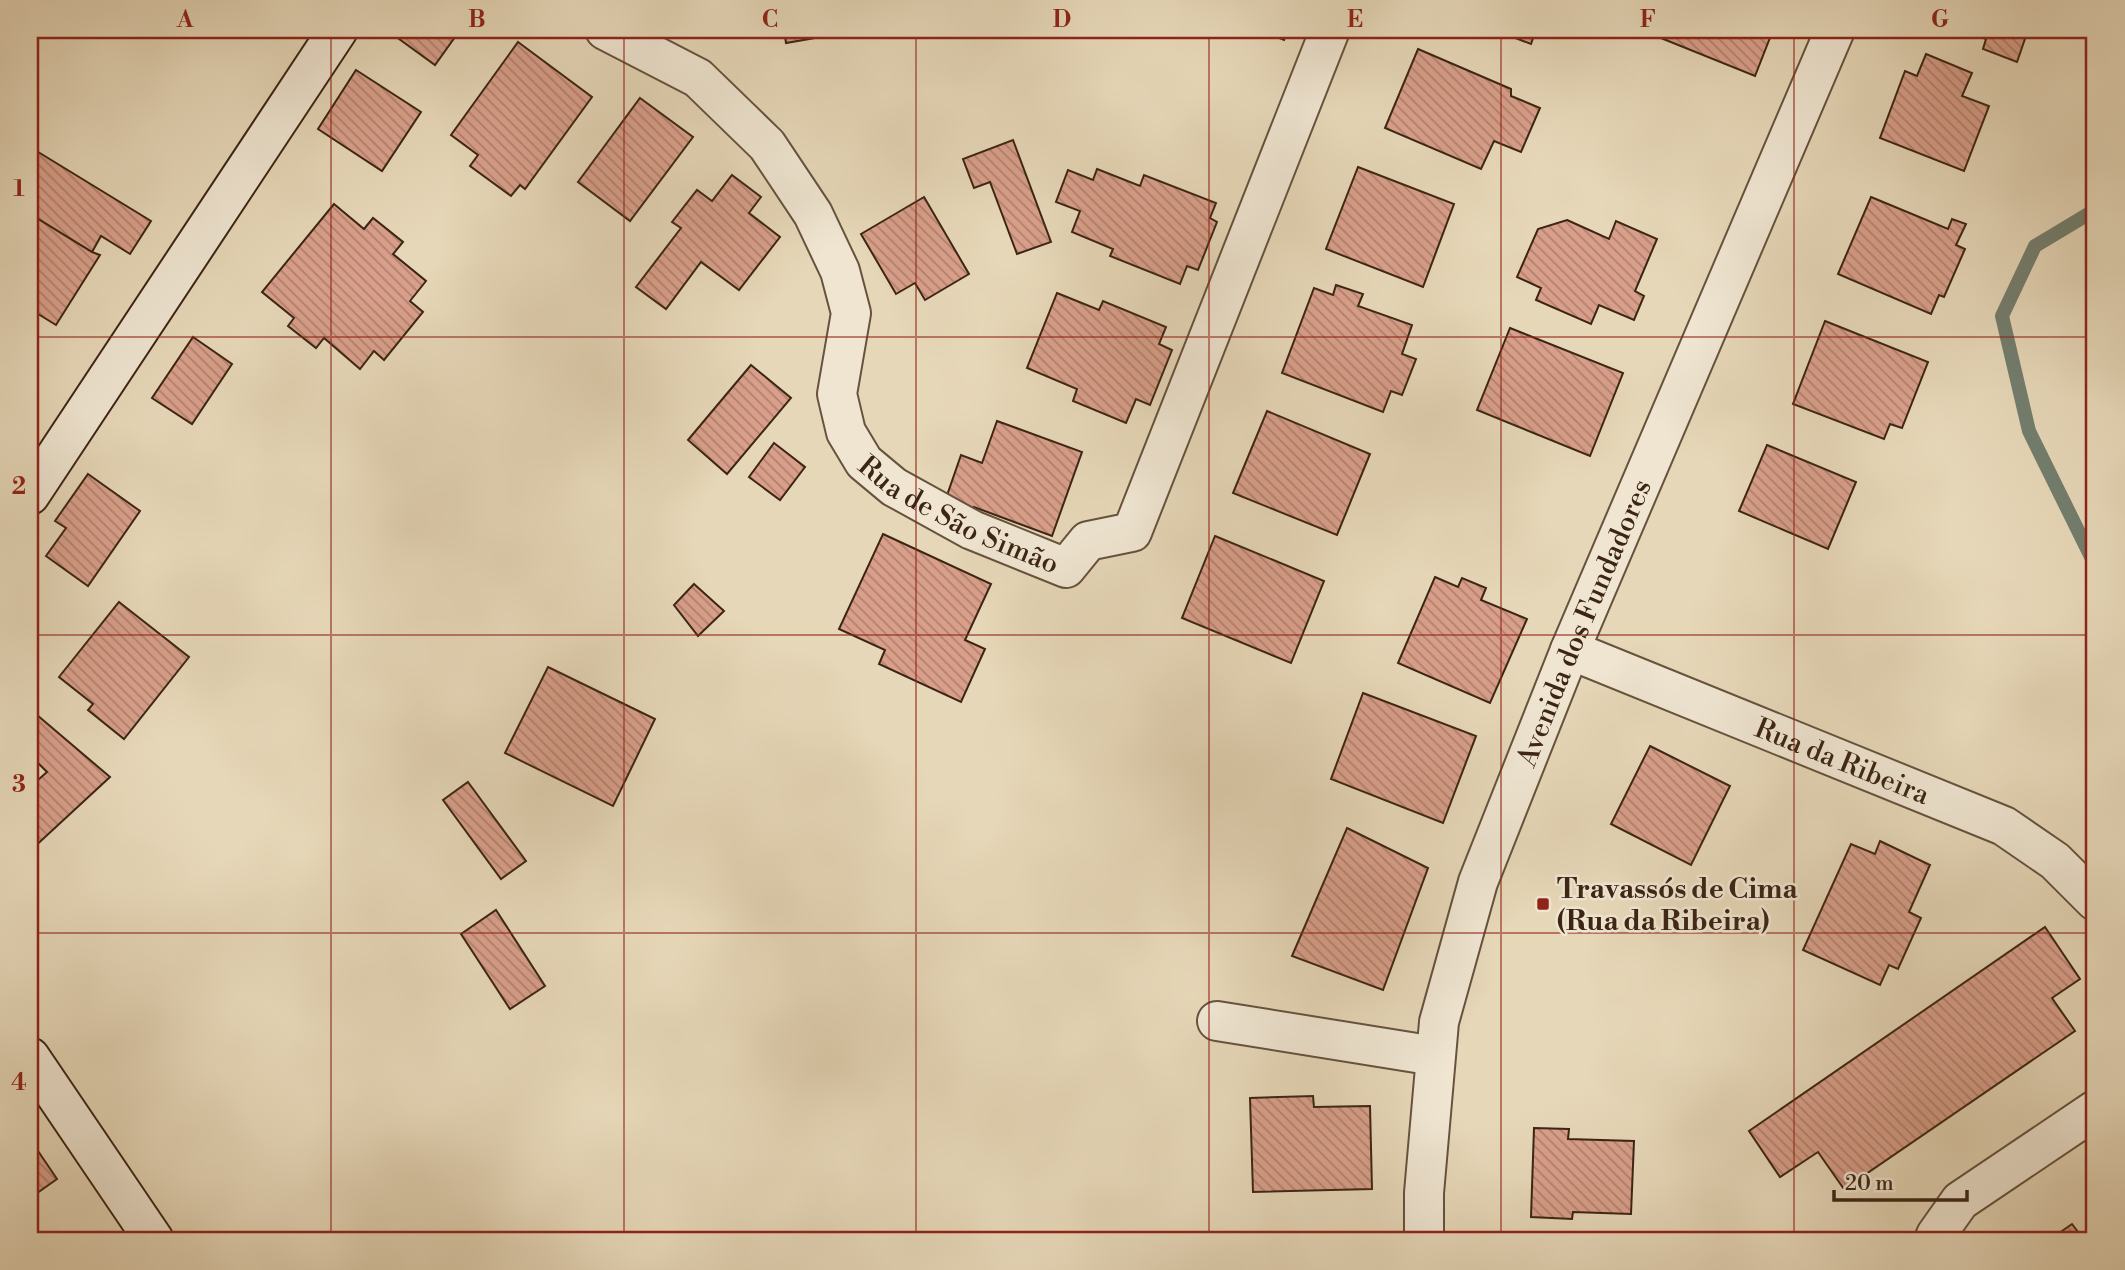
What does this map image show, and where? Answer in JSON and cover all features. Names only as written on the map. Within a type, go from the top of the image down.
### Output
[{"type":"street","points":[[30,495],[338,30]]},
{"type":"street","name":"Rua de São Simão","points":[[605,30],[698,78],[767,145],[813,214],[840,271],[851,313],[837,394],[846,432],[864,462],[894,487],[972,530],[1066,568],[1088,541],[1132,533],[1330,30]]},
{"type":"street","name":"Avenida dos Fundadores","points":[[1424,1240],[1424,1193],[1439,1022],[1478,882],[1570,650],[1835,30]]},
{"type":"street","name":"Rua da Ribeira","points":[[1570,650],[2004,826],[2055,862],[2095,901]]},
{"type":"street","points":[[1217,1021],[1435,1056]]},
{"type":"street","points":[[30,1057],[154,1240]]},
{"type":"street","points":[[1934,1240],[1960,1201],[2095,1110]]},
{"type":"building","points":[[399,30],[460,30],[435,65],[395,36]]},
{"type":"building","points":[[784,30],[861,30],[786,43]]},
{"type":"building","points":[[1260,30],[1288,30],[1284,40]]},
{"type":"building","points":[[1495,30],[1536,30],[1531,44]]},
{"type":"building","points":[[1641,30],[1773,30],[1755,76]]},
{"type":"building","points":[[1962,30],[2028,30],[2017,62],[1983,49],[1986,39]]},
{"type":"building","points":[[518,42],[592,97],[525,189],[520,185],[511,196],[470,166],[478,155],[451,135]]},
{"type":"building","points":[[1418,49],[1511,89],[1511,96],[1540,108],[1521,152],[1494,141],[1481,169],[1385,128]]},
{"type":"building","points":[[1926,54],[1972,73],[1962,96],[1989,106],[1964,171],[1880,138],[1905,71],[1917,76]]},
{"type":"building","points":[[356,70],[421,112],[382,171],[318,129]]},
{"type":"building","points":[[640,98],[693,137],[630,221],[578,182]]},
{"type":"building","points":[[1013,140],[1051,242],[1017,254],[990,182],[974,188],[963,159]]},
{"type":"building","points":[[30,147],[151,221],[130,254],[101,236],[92,252],[30,214]]},
{"type":"building","points":[[1358,167],[1454,204],[1423,287],[1326,249]]},
{"type":"building","points":[[1097,169],[1140,186],[1144,175],[1216,203],[1210,218],[1217,222],[1198,270],[1187,266],[1180,284],[1110,256],[1113,249],[1072,232],[1080,211],[1056,202],[1068,170],[1093,180]]},
{"type":"building","points":[[732,175],[761,197],[749,213],[780,237],[739,290],[701,262],[666,309],[636,287],[681,228],[672,222],[697,190],[712,201]]},
{"type":"building","points":[[924,197],[969,274],[925,300],[915,283],[896,294],[861,234]]},
{"type":"building","points":[[1871,197],[1948,229],[1952,219],[1966,224],[1956,245],[1965,249],[1944,297],[1939,295],[1931,314],[1838,274]]},
{"type":"building","points":[[334,204],[364,229],[373,218],[403,242],[393,254],[426,281],[410,301],[423,312],[384,360],[374,351],[360,369],[324,338],[316,348],[288,326],[294,318],[262,292]]},
{"type":"building","points":[[30,214],[100,255],[56,325],[30,309]]},
{"type":"building","points":[[1567,220],[1609,239],[1616,221],[1657,239],[1635,291],[1644,296],[1634,320],[1599,305],[1591,324],[1536,300],[1541,288],[1517,277],[1538,229]]},
{"type":"building","points":[[1336,285],[1363,294],[1358,306],[1412,325],[1402,354],[1416,359],[1402,395],[1391,391],[1383,412],[1282,373],[1314,288],[1333,295]]},
{"type":"building","points":[[1057,293],[1099,310],[1103,301],[1166,327],[1159,344],[1172,350],[1150,405],[1136,399],[1126,423],[1073,401],[1077,389],[1027,368]]},
{"type":"building","points":[[1825,321],[1928,362],[1902,428],[1890,424],[1884,439],[1793,404]]},
{"type":"building","points":[[1510,328],[1623,373],[1590,456],[1477,410]]},
{"type":"building","points":[[193,337],[232,364],[192,424],[152,398]]},
{"type":"building","points":[[751,365],[791,398],[727,474],[688,440]]},
{"type":"building","points":[[1267,411],[1370,454],[1337,535],[1233,493]]},
{"type":"building","points":[[997,421],[1082,452],[1052,536],[974,507],[971,518],[943,507],[961,455],[982,463]]},
{"type":"building","points":[[774,443],[805,467],[780,500],[749,477]]},
{"type":"building","points":[[1767,445],[1856,482],[1828,549],[1739,511]]},
{"type":"building","points":[[88,474],[140,511],[88,586],[46,556],[66,528],[55,521]]},
{"type":"building","points":[[883,534],[991,584],[965,640],[985,649],[961,702],[879,664],[885,650],[839,629]]},
{"type":"building","points":[[1215,536],[1324,581],[1291,663],[1182,618]]},
{"type":"building","points":[[1435,577],[1458,587],[1462,578],[1486,588],[1481,600],[1527,619],[1490,703],[1398,663]]},
{"type":"building","points":[[694,584],[724,611],[698,636],[674,605]]},
{"type":"building","points":[[119,602],[189,657],[124,739],[88,710],[93,704],[59,677]]},
{"type":"building","points":[[548,667],[655,719],[613,806],[505,753]]},
{"type":"building","points":[[1363,693],[1476,736],[1443,823],[1331,779]]},
{"type":"building","points":[[30,709],[110,777],[30,851],[30,787],[47,772],[30,755]]},
{"type":"building","points":[[1650,746],[1730,786],[1691,865],[1611,824]]},
{"type":"building","points":[[468,782],[526,861],[501,879],[443,800]]},
{"type":"building","points":[[1347,828],[1428,868],[1383,990],[1292,956]]},
{"type":"building","points":[[1880,841],[1930,865],[1909,912],[1921,918],[1898,969],[1889,965],[1880,985],[1803,950],[1851,844],[1875,854]]},
{"type":"building","points":[[496,910],[545,986],[510,1009],[461,934]]},
{"type":"building","points":[[2045,927],[2080,979],[2052,998],[2075,1031],[1844,1189],[1818,1152],[1780,1177],[1749,1131]]},
{"type":"building","points":[[1313,1096],[1314,1107],[1370,1106],[1372,1189],[1253,1192],[1250,1098]]},
{"type":"building","points":[[1534,1128],[1569,1129],[1568,1139],[1634,1141],[1631,1214],[1573,1212],[1572,1219],[1531,1217]]},
{"type":"building","points":[[36,1148],[57,1179],[30,1198],[30,1152]]},
{"type":"building","points":[[2072,1224],[2084,1240],[2049,1240]]},
{"type":"waterway","points":[[2095,210],[2035,246],[2002,316],[2029,431],[2095,565]]},
{"type":"place","name":"Travassós de Cima (Rua da Ribeira)","points":[[1543,904]]}]
